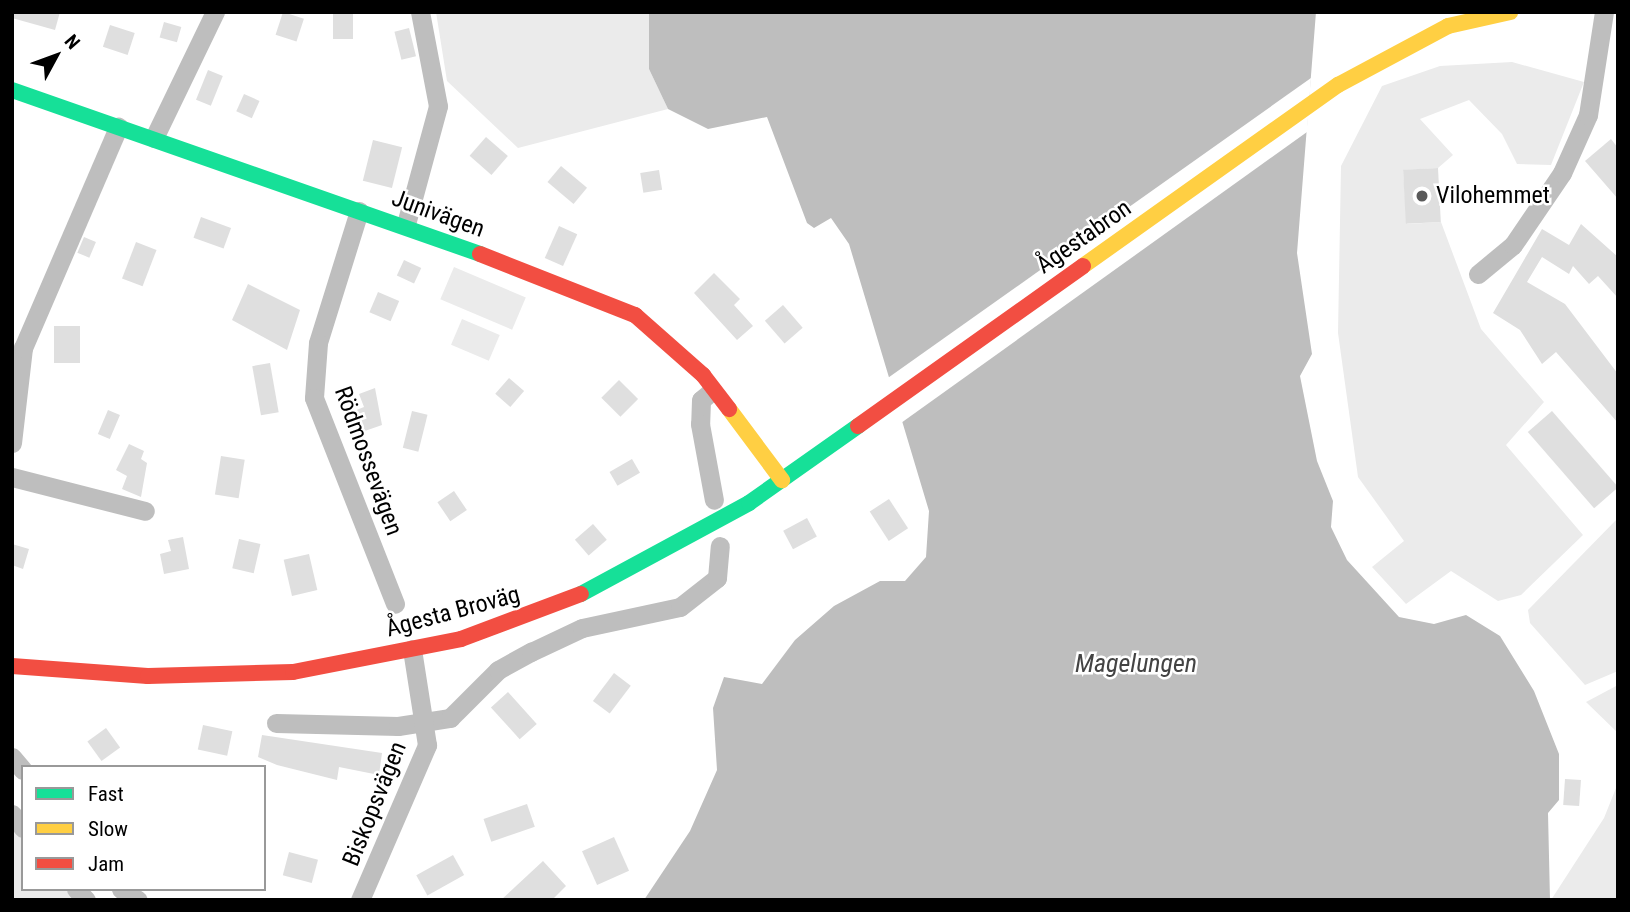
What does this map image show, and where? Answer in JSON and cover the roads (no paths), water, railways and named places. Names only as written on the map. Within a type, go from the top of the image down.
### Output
[{"type":"main road","name":"Ågestabron","points":[[856,426],[1338,85],[1448,26],[1510,12]]},
{"type":"main road","name":"Junivägen","points":[[12,90],[359,211],[406,224],[635,315],[683,354],[782,480]]},
{"type":"main road","name":"Ågesta Broväg","points":[[12,666],[222,677],[293,672],[461,639],[594,589],[698,534],[782,480],[856,426]]},
{"type":"street","points":[[154,138],[215,12]]},
{"type":"street","points":[[406,224],[438,106],[420,12]]},
{"type":"street","points":[[1478,274],[1513,245],[1562,173],[1588,115],[1604,12]]},
{"type":"street","points":[[12,443],[23,348],[118,127]]},
{"type":"street","name":"Rödmossevägen","points":[[359,211],[318,343],[314,398],[395,604]]},
{"type":"street","points":[[712,391],[701,400],[700,424],[714,500]]},
{"type":"street","points":[[12,477],[145,511]]},
{"type":"street","name":"Biskopsvägen","points":[[276,723],[427,724],[467,706],[498,670],[582,628],[680,607],[717,578],[720,546]]},
{"type":"street","name":"Biskopsvägen","points":[[360,900],[427,745],[427,724],[412,649]]},
{"type":"water","name":"Magelungen","points":[[649,12],[1316,12],[1297,253],[1312,354],[1300,376],[1317,461],[1333,501],[1331,527],[1347,560],[1399,617],[1434,624],[1466,615],[1500,636],[1534,691],[1559,754],[1559,800],[1548,813],[1550,900],[644,900],[690,831],[717,770],[713,708],[724,677],[762,684],[795,640],[834,606],[880,581],[905,581],[926,557],[929,511],[849,244],[831,218],[814,228],[807,223],[767,117],[708,129],[668,109],[649,69]]},
{"type":"place","name":"Vilohemmet","points":[[1422,196]]}]
